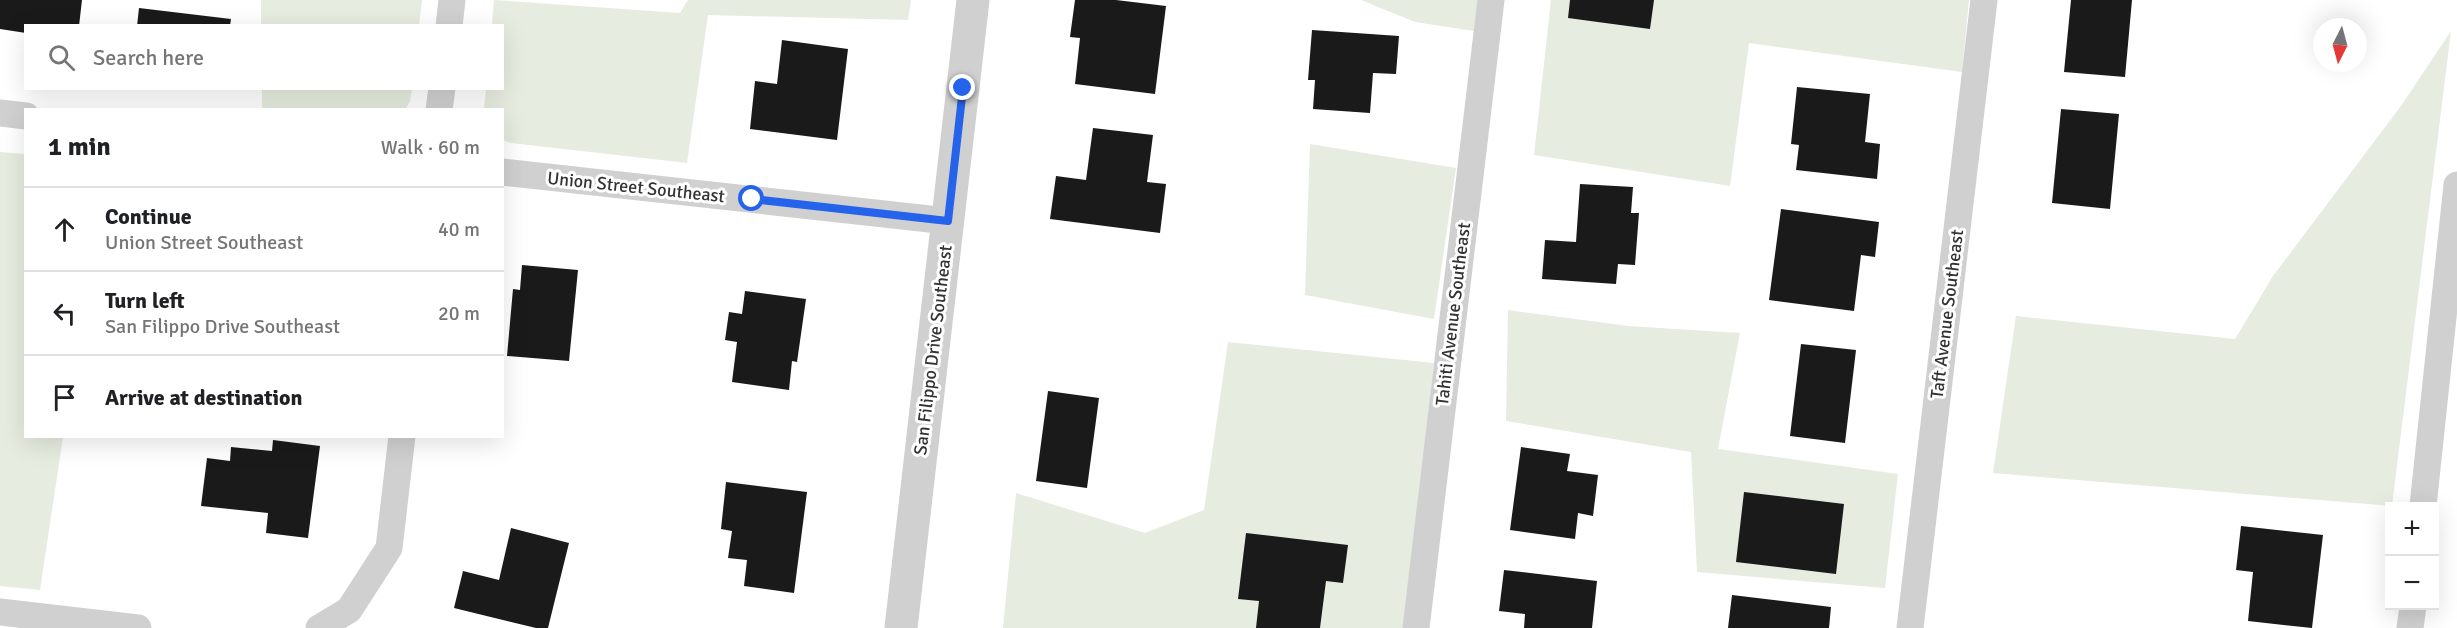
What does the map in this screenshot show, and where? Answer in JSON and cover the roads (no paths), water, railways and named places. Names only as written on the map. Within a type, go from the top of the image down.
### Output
[{"type":"street","points":[[449,24],[452,0]]},
{"type":"street","name":"San Filippo Drive Southeast","points":[[901,628],[973,0]]},
{"type":"street","name":"Tahiti Avenue Southeast","points":[[1416,628],[1491,0]]},
{"type":"street","name":"Taft Avenue Southeast","points":[[1910,628],[1984,0]]},
{"type":"street","points":[[440,108],[442,90]]},
{"type":"street","points":[[0,113],[24,116]]},
{"type":"street","name":"Union Street Southeast","points":[[504,172],[948,221]]},
{"type":"street","points":[[2424,502],[2457,185]]},
{"type":"street","points":[[319,628],[349,610],[389,548],[402,438]]},
{"type":"street","points":[[2410,628],[2412,610]]},
{"type":"street","points":[[0,612],[138,628]]}]
